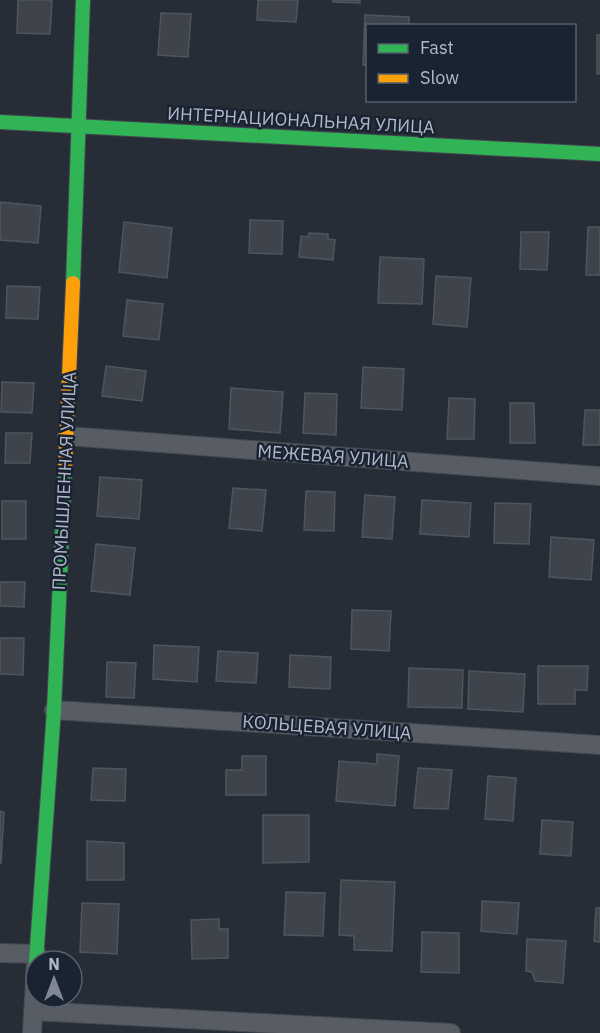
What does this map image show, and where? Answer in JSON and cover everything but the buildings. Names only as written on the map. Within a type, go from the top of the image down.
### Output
[{"type":"street","name":"ПРОМЫШЛЕННАЯ УЛИЦА","points":[[37,949],[54,710],[80,126],[83,0]]},
{"type":"street","name":"ИНТЕРНАЦИОНАЛЬНАЯ УЛИЦА","points":[[0,122],[600,154]]},
{"type":"street","name":"МЕЖЕВАЯ УЛИЦА","points":[[67,436],[600,477]]},
{"type":"street","name":"КОЛЬЦЕВАЯ УЛИЦА","points":[[54,710],[600,745]]},
{"type":"street","points":[[0,953],[24,958]]},
{"type":"street","name":"ПРОМЫШЛЕННАЯ УЛИЦА","points":[[32,1033],[33,1011]]},
{"type":"street","points":[[33,1011],[452,1033]]},
{"type":"traffic: fast","points":[[73,283],[83,0]]},
{"type":"traffic: fast","points":[[0,122],[600,154]]},
{"type":"traffic: fast","points":[[37,949],[54,710],[65,469]]},
{"type":"traffic: slow","points":[[65,469],[73,283]]}]
